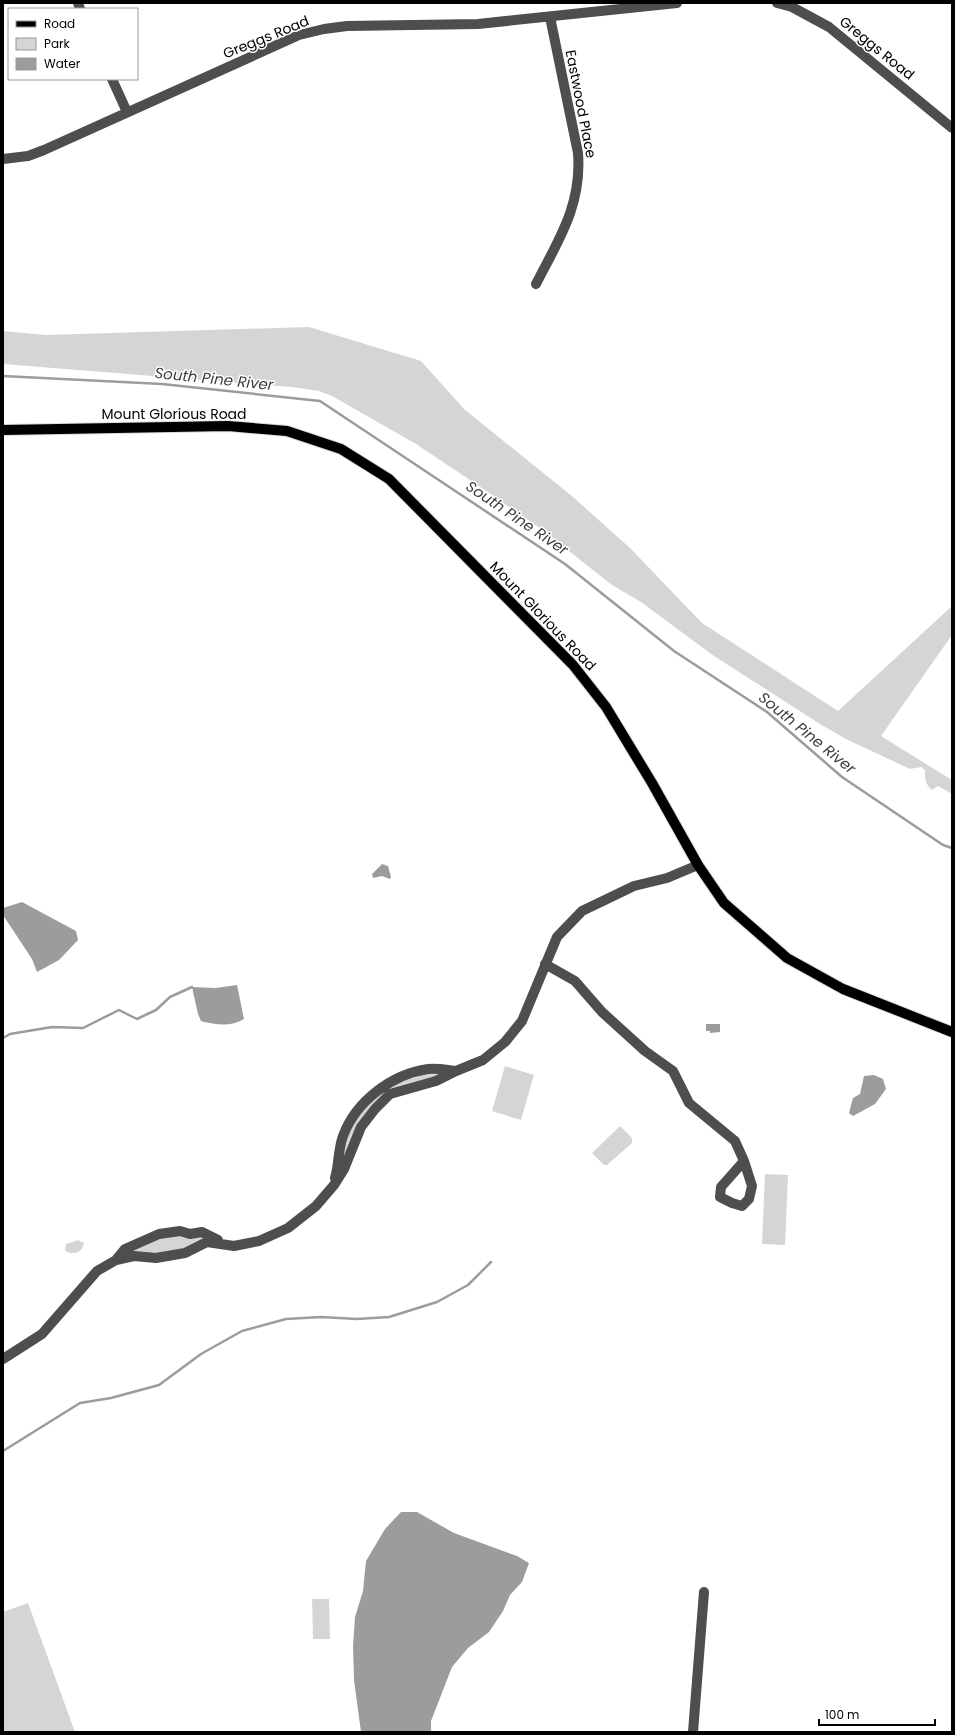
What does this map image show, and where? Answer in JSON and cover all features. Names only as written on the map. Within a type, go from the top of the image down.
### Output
[{"type":"main road","name":"Mount Glorious Road","points":[[3,430],[228,426],[288,431],[341,449],[389,479],[572,664],[606,707],[652,783],[698,865],[724,903],[787,958],[843,989],[952,1032]]},
{"type":"street","name":"Greggs Road","points":[[3,159],[28,156],[299,36],[324,29],[347,26],[475,24],[677,3]]},
{"type":"street","name":"Greggs Road","points":[[777,3],[792,7],[829,26],[952,128]]},
{"type":"street","name":"Eastwood Place","points":[[536,284],[575,203],[580,173],[578,153],[550,17]]},
{"type":"street","points":[[112,80],[127,112]]},
{"type":"street","points":[[3,1359],[42,1334],[97,1271],[116,1260],[134,1256],[156,1258],[184,1253],[207,1242],[234,1246],[259,1241],[288,1228],[316,1206],[334,1185],[344,1169],[361,1127],[368,1117],[390,1094],[436,1081],[456,1070],[483,1060],[505,1042],[522,1021],[557,937],[582,910],[634,886],[667,878],[698,865]]},
{"type":"street","points":[[545,964],[575,981],[618,1026],[645,1051],[672,1071],[689,1103],[735,1141],[744,1160]]},
{"type":"street","points":[[334,1185],[343,1135],[359,1109],[372,1095],[394,1080],[429,1069],[456,1070]]},
{"type":"street","points":[[359,1109],[368,1117]]},
{"type":"street","points":[[116,1260],[125,1249],[159,1234],[180,1231],[190,1234],[202,1232],[217,1239],[221,1244]]},
{"type":"street","points":[[693,1732],[704,1592]]},
{"type":"green space","points":[[309,327],[421,361],[464,409],[573,497],[630,548],[702,623],[838,711],[952,606],[952,635],[881,736],[952,780],[952,794],[938,786],[932,790],[926,781],[925,770],[921,767],[910,769],[846,739],[714,656],[641,602],[612,585],[541,529],[476,484],[416,444],[332,396],[319,391],[292,387],[3,364],[3,331],[46,335]]},
{"type":"green space","points":[[505,1066],[534,1075],[521,1120],[492,1111]]},
{"type":"green space","points":[[456,1071],[390,1094],[375,1109],[337,1173],[342,1141],[372,1095],[416,1072]]},
{"type":"green space","points":[[620,1126],[632,1138],[632,1143],[607,1165],[604,1165],[592,1153]]},
{"type":"green space","points":[[765,1174],[788,1175],[785,1245],[762,1244]]},
{"type":"green space","points":[[180,1231],[217,1239],[185,1253],[134,1256],[125,1249]]},
{"type":"green space","points":[[78,1240],[84,1243],[82,1249],[74,1253],[65,1250],[66,1244]]},
{"type":"green space","points":[[312,1599],[329,1599],[330,1639],[313,1639]]},
{"type":"green space","points":[[28,1603],[75,1732],[3,1732],[3,1612]]},
{"type":"water","points":[[382,864],[388,866],[391,877],[390,879],[382,876],[373,878],[372,874]]},
{"type":"water","points":[[22,902],[76,931],[78,940],[59,960],[37,972],[32,959],[3,915],[3,908]]},
{"type":"water","points":[[237,985],[244,1019],[239,1022],[229,1024],[212,1024],[201,1021],[192,987],[216,988]]},
{"type":"water","points":[[706,1024],[720,1024],[720,1032],[710,1033],[710,1031],[706,1031]]},
{"type":"water","points":[[874,1075],[883,1079],[886,1089],[875,1104],[853,1116],[849,1113],[853,1098],[860,1094],[864,1076]]},
{"type":"water","points":[[401,1512],[417,1512],[454,1533],[517,1556],[529,1563],[522,1582],[510,1595],[503,1611],[489,1632],[468,1648],[452,1667],[431,1721],[431,1732],[361,1732],[354,1680],[353,1646],[355,1617],[363,1591],[366,1561],[385,1529]]},
{"type":"waterway","name":"South Pine River","points":[[3,376],[162,384],[320,401],[565,564],[674,651],[767,712],[842,777],[943,845],[952,848]]},
{"type":"waterway","points":[[3,1038],[10,1034],[52,1027],[83,1028],[119,1010],[137,1019],[156,1010],[170,997],[192,987]]},
{"type":"waterway","points":[[3,1451],[80,1403],[111,1398],[159,1385],[201,1354],[242,1331],[286,1319],[321,1317],[357,1319],[389,1317],[437,1302],[468,1285],[491,1262]]}]
